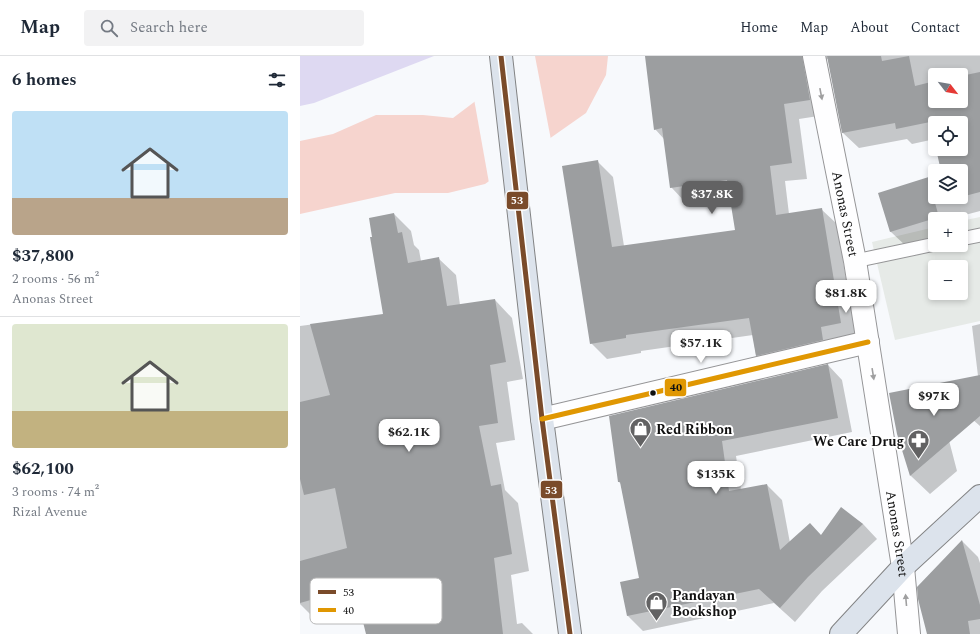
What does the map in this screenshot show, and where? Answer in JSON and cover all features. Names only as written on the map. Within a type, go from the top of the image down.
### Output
[{"type":"main road","points":[[501,56],[542,419],[570,634]]},
{"type":"main road","points":[[841,634],[903,567],[980,496]]},
{"type":"street","name":"Anonas Street","points":[[814,56],[855,262],[903,567],[909,634]]},
{"type":"street","points":[[542,419],[868,342]]},
{"type":"lane","points":[[968,238],[980,235]]},
{"type":"lane","points":[[855,262],[928,246]]},
{"type":"shaded area","points":[[300,56],[434,56],[314,103],[300,106]]},
{"type":"shaded area","points":[[535,56],[608,56],[606,75],[586,113],[485,184],[448,193],[395,193],[300,214],[300,141],[333,134],[376,115],[423,115],[453,118]]},
{"type":"shaded area","points":[[980,217],[980,321],[895,340],[872,242],[928,229],[928,252],[968,252],[968,220]]},
{"type":"pier","points":[[532,56],[535,56],[551,140],[489,183],[474,99]]},
{"type":"building","points":[[645,56],[802,56],[810,100],[784,104],[792,163],[770,166],[776,215],[822,208],[841,323],[821,327],[823,340],[756,356],[749,318],[626,335],[626,338],[590,344],[562,166],[598,160],[612,247],[735,230],[727,180],[670,188],[662,128],[654,130]]},
{"type":"building","points":[[827,56],[881,56],[882,61],[909,56],[915,86],[928,83],[928,108],[968,108],[968,75],[980,72],[980,192],[968,195],[968,164],[939,164],[938,156],[968,156],[968,116],[928,116],[928,122],[896,129],[895,123],[842,133]]},
{"type":"building","points":[[928,177],[928,204],[935,204],[938,212],[928,212],[928,220],[890,232],[878,193]]},
{"type":"building","points":[[394,213],[398,233],[402,232],[408,263],[439,257],[447,306],[495,299],[506,362],[490,365],[498,423],[479,426],[491,486],[501,484],[512,554],[494,558],[503,634],[366,634],[364,624],[442,624],[442,578],[310,578],[310,600],[300,603],[300,561],[347,548],[335,488],[304,495],[300,479],[300,402],[330,395],[310,324],[383,314],[370,237],[372,237],[369,218]]},
{"type":"building","points":[[828,364],[838,418],[722,441],[729,491],[767,484],[780,550],[810,523],[821,535],[841,507],[863,524],[808,577],[780,608],[759,589],[627,616],[620,582],[639,578],[620,482],[618,482],[609,416]]},
{"type":"building","points":[[980,375],[980,416],[910,476],[897,434],[889,393]]},
{"type":"building","points":[[962,540],[980,605],[980,619],[968,621],[970,634],[927,634],[918,599],[917,587]]},
{"type":"transit line","name":"53","points":[[501,56],[542,419],[570,634]]},
{"type":"transit line","name":"40","points":[[542,419],[868,342]]},
{"type":"place","name":"Red Ribbon","points":[[640,448]]},
{"type":"place","name":"We Care Drug","points":[[919,460]]},
{"type":"place","name":"Pandayan Bookshop","points":[[657,622]]}]
